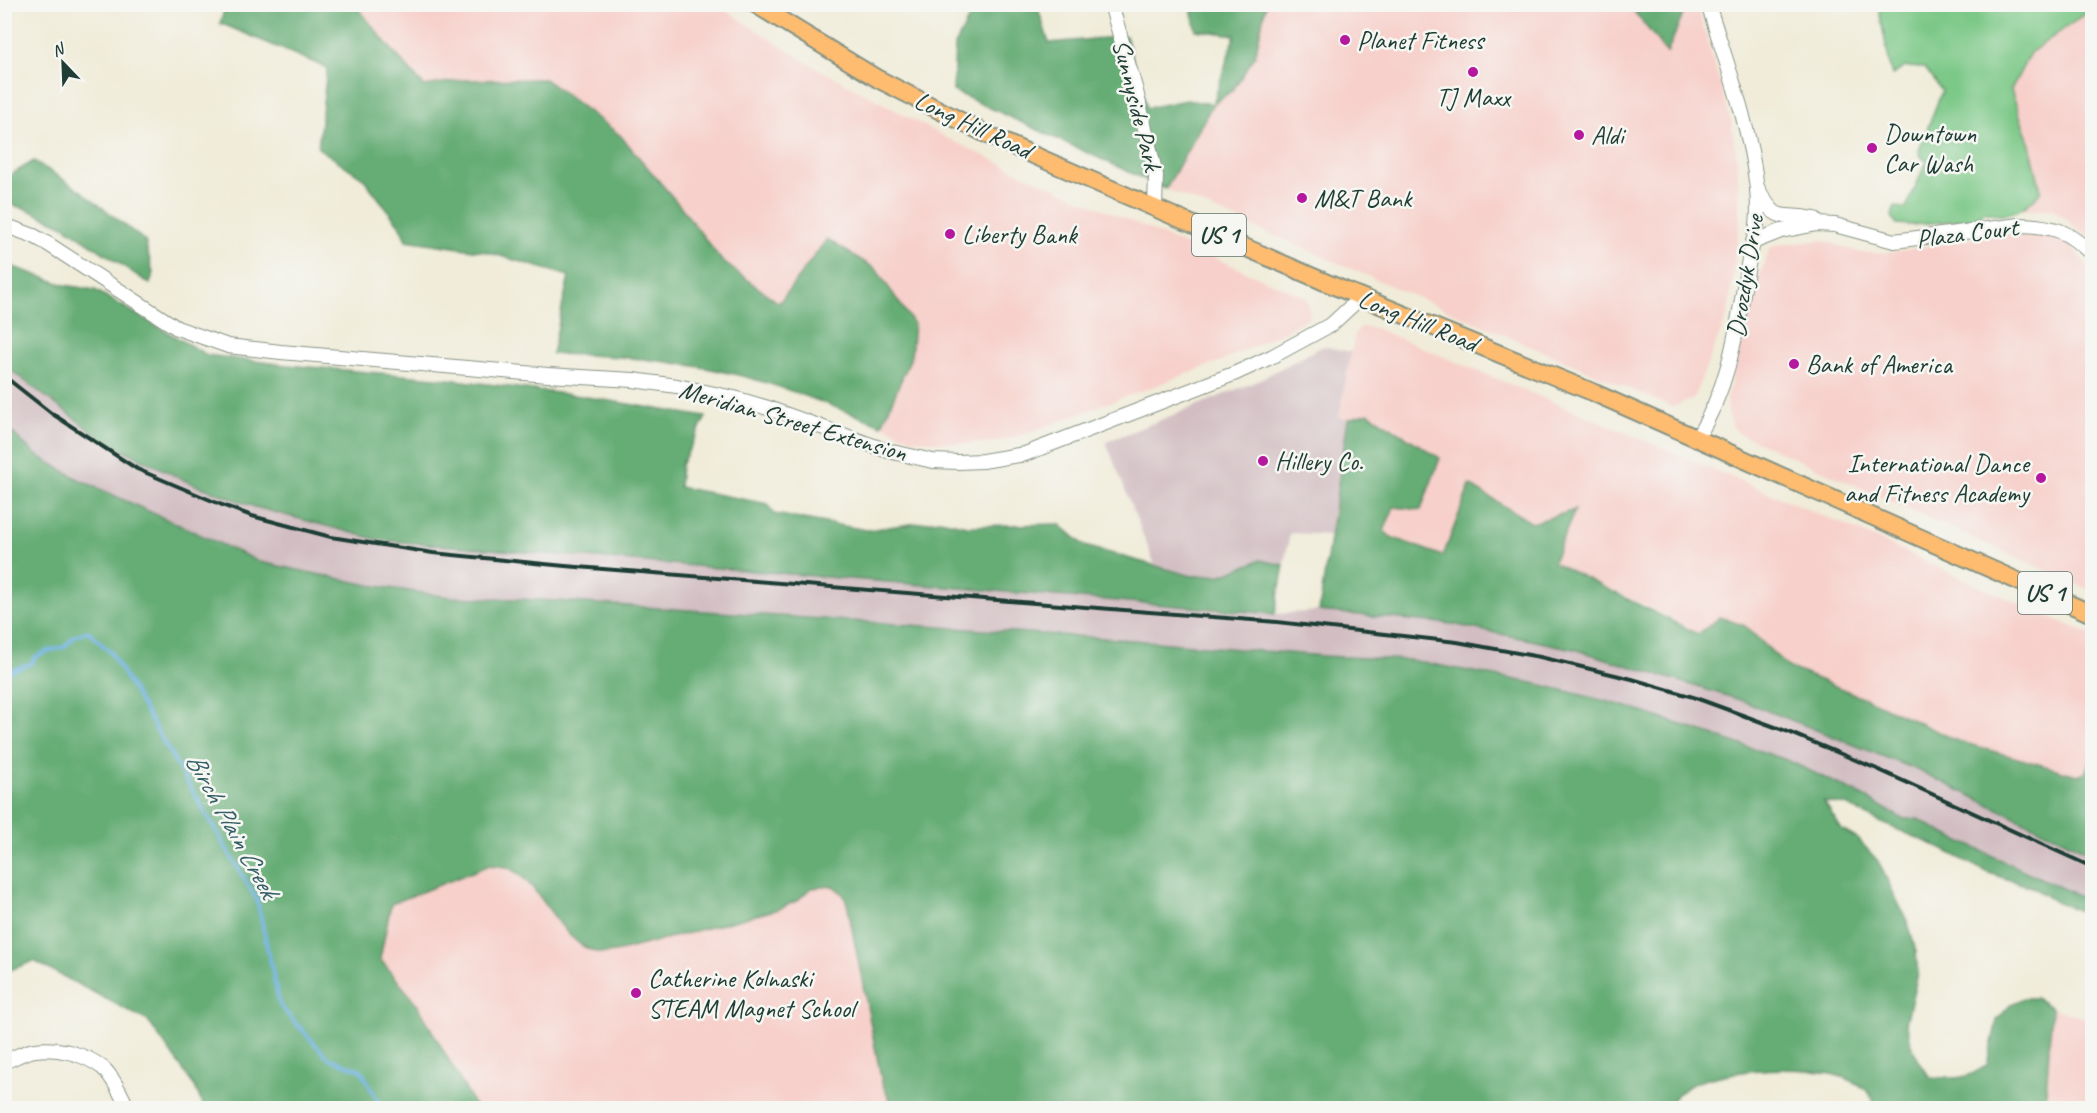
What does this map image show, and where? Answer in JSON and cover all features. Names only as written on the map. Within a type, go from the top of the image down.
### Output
[{"type":"main road","name":"Long Hill Road","points":[[755,4],[878,79],[992,137],[1361,297],[1572,383],[2092,614]]},
{"type":"street","name":"Sunnyside Park","points":[[1111,4],[1136,91],[1156,175],[1155,207]]},
{"type":"street","name":"Drozdyk Drive","points":[[1697,438],[1711,414],[1732,356],[1756,229],[1757,187],[1742,114],[1708,4]]},
{"type":"street","name":"Plaza Court","points":[[1757,187],[1768,208],[1780,216],[1809,218],[1894,241],[2019,225],[2047,226],[2066,233],[2092,254]]},
{"type":"street","name":"Meridian Street Extension","points":[[4,225],[48,244],[177,327],[228,346],[548,375],[633,380],[677,386],[734,398],[888,451],[933,461],[983,461],[1025,454],[1236,373],[1273,356],[1332,324],[1361,297]]},
{"type":"street","name":"Plaza Court","points":[[1753,242],[1801,226],[1835,225]]},
{"type":"street","points":[[4,1062],[33,1050],[53,1049],[78,1054],[104,1069],[123,1097],[127,1108]]},
{"type":"shaded area","points":[[358,4],[718,5],[806,62],[949,139],[1027,176],[1307,298],[1310,314],[1291,328],[1227,359],[1019,436],[994,442],[962,444],[911,439],[882,425],[911,357],[827,239],[780,303],[722,261],[681,207],[462,80],[424,86],[386,43],[358,8]]},
{"type":"shaded area","points":[[1266,5],[1629,5],[1667,53],[1687,5],[1697,5],[1731,121],[1737,158],[1740,220],[1728,314],[1693,399],[1672,407],[1166,189],[1213,104],[1233,90],[1255,56]]},
{"type":"shaded area","points":[[2092,9],[2092,241],[2053,209],[2021,210],[2030,205],[2010,90],[2030,53]]},
{"type":"shaded area","points":[[2032,231],[2053,235],[2069,244],[2092,271],[2092,591],[1738,433],[1728,413],[1727,398],[1761,272],[1770,248],[1777,245],[1822,240],[1862,253],[1892,252]]},
{"type":"shaded area","points":[[1363,327],[1375,328],[1871,536],[2092,635],[2092,758],[2089,767],[2084,774],[2077,775],[1958,741],[1872,701],[1788,667],[1745,626],[1698,634],[1655,610],[1553,562],[1575,510],[1532,523],[1471,485],[1443,556],[1391,537],[1384,531],[1395,506],[1421,510],[1440,458],[1368,413],[1348,419],[1339,417],[1355,332]]},
{"type":"shaded area","points":[[1323,346],[1351,352],[1339,417],[1348,419],[1330,535],[1290,533],[1284,565],[1260,560],[1222,575],[1192,576],[1155,565],[1106,442],[1255,382]]},
{"type":"shaded area","points":[[4,366],[102,439],[188,482],[255,507],[379,540],[1275,614],[1319,611],[1452,624],[1574,649],[1740,700],[1915,769],[2092,854],[2092,902],[1943,833],[1918,819],[1903,819],[1861,795],[1787,760],[1621,705],[1538,684],[1410,660],[1323,656],[1133,640],[541,600],[450,597],[369,585],[260,562],[78,479],[36,455],[5,426]]},
{"type":"shaded area","name":"Catherine Kolnaski STEAM Magnet School","points":[[490,865],[507,867],[524,878],[560,925],[582,946],[620,951],[779,909],[798,900],[811,888],[833,886],[843,894],[847,903],[882,1083],[894,1108],[476,1108],[417,1004],[380,960],[391,904]]},
{"type":"shaded area","points":[[2052,1008],[2092,1020],[2092,1108],[2045,1108]]},
{"type":"green space","points":[[226,5],[358,5],[386,43],[424,86],[462,80],[545,79],[620,135],[681,207],[722,261],[779,303],[827,239],[876,269],[914,324],[911,357],[882,425],[790,391],[734,374],[644,359],[552,354],[569,276],[487,252],[406,240],[399,225],[363,178],[318,148],[327,68],[220,23]]},
{"type":"green space","points":[[976,5],[1037,5],[1049,43],[1126,36],[1147,108],[1186,100],[1213,104],[1166,189],[953,91],[955,45]]},
{"type":"green space","points":[[1190,5],[1266,5],[1255,56],[1233,90],[1213,104],[1235,35],[1196,30]]},
{"type":"green space","points":[[1629,5],[1687,5],[1667,53]]},
{"type":"green space","points":[[1878,5],[2092,5],[2092,9],[2030,53],[2011,90],[2030,145],[2041,191],[2023,208],[2009,214],[1993,214],[1984,211],[1980,218],[1912,225],[1895,222],[1892,216],[1895,207],[1906,208],[1927,161],[1920,156],[1919,150],[1942,91],[1925,68],[1905,67],[1892,75]]},
{"type":"green space","points":[[34,161],[80,190],[145,241],[153,273],[150,284],[62,225],[26,209],[5,203],[5,175],[7,177]]},
{"type":"green space","points":[[5,264],[65,285],[95,290],[207,355],[287,365],[448,379],[581,396],[706,417],[681,465],[679,487],[768,504],[774,514],[867,530],[940,520],[968,526],[1059,524],[1085,546],[1192,576],[1222,575],[1260,560],[1284,565],[1275,614],[379,540],[255,507],[188,482],[102,439],[5,366]]},
{"type":"green space","points":[[1368,413],[1440,458],[1421,510],[1394,507],[1384,531],[1391,537],[1443,556],[1470,485],[1532,523],[1575,510],[1553,562],[1698,634],[1720,617],[1745,626],[1788,667],[1872,701],[1958,741],[2077,775],[2084,774],[2092,758],[2092,854],[1915,769],[1740,700],[1574,649],[1452,624],[1319,611],[1348,419]]},
{"type":"green space","points":[[5,426],[36,455],[78,479],[260,562],[369,585],[450,597],[541,600],[1133,640],[1323,656],[1410,660],[1538,684],[1621,705],[1787,760],[1861,795],[1903,819],[1918,819],[1943,833],[2092,902],[2092,916],[2054,901],[2034,888],[1989,873],[1846,805],[1824,802],[1842,830],[1858,839],[1878,861],[1908,923],[1916,952],[1918,974],[1906,1023],[1912,1047],[1921,1065],[1930,1077],[1960,1077],[1980,1070],[1987,1065],[1997,1020],[2011,1004],[2024,998],[2036,998],[2052,1008],[2045,1108],[2007,1108],[1999,1103],[1980,1103],[1971,1108],[1876,1108],[1868,1092],[1853,1081],[1833,1074],[1783,1069],[1732,1073],[1710,1078],[1685,1088],[1665,1108],[894,1108],[882,1083],[847,903],[843,894],[833,886],[811,888],[798,900],[779,909],[620,951],[603,953],[587,949],[575,940],[521,876],[509,868],[490,865],[391,904],[380,959],[417,1004],[476,1108],[204,1108],[195,1087],[148,1021],[34,961],[5,972]]},
{"type":"waterway","name":"Birch Plain Creek","points":[[4,673],[32,663],[35,657],[64,647],[75,636],[88,631],[111,653],[257,900],[280,1006],[328,1058],[361,1070],[382,1108]]},
{"type":"railway","points":[[4,376],[51,413],[137,469],[252,516],[331,537],[433,553],[565,566],[1277,622],[1457,642],[1540,657],[1632,679],[1693,697],[1786,731],[1877,769],[2092,867]]},
{"type":"place","name":"Planet Fitness","points":[[1345,40]]},
{"type":"place","name":"TJ Maxx","points":[[1473,72]]},
{"type":"place","name":"Aldi","points":[[1579,135]]},
{"type":"place","name":"Downtown Car Wash","points":[[1872,148]]},
{"type":"place","name":"M&T Bank","points":[[1302,198]]},
{"type":"place","name":"Liberty Bank","points":[[950,234]]},
{"type":"place","name":"Bank of America","points":[[1794,364]]},
{"type":"place","name":"Hillery Co.","points":[[1263,461]]},
{"type":"place","name":"International Dance and Fitness Academy","points":[[2041,478]]},
{"type":"place","name":"Catherine Kolnaski STEAM Magnet School","points":[[636,993]]}]
